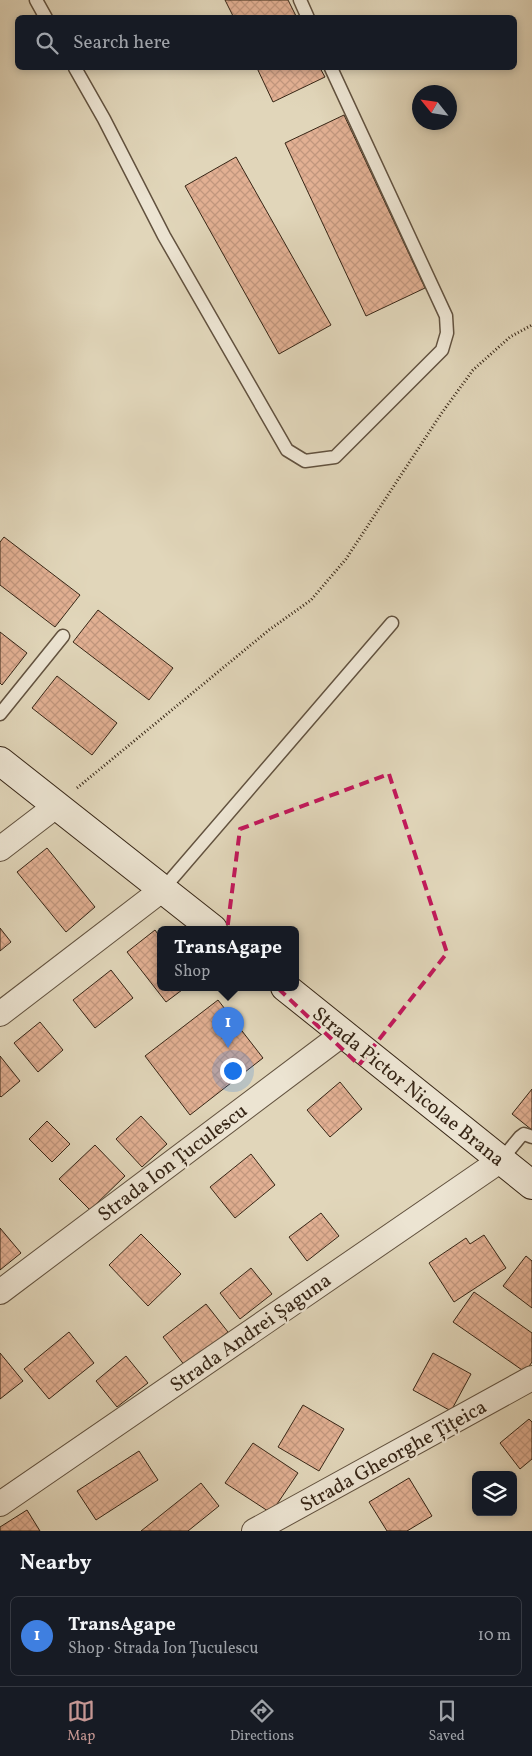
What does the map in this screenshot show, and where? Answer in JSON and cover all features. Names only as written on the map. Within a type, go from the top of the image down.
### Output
[{"type":"street","points":[[0,761],[209,926]]},
{"type":"street","points":[[0,849],[56,806]]},
{"type":"street","points":[[0,1014],[163,889]]},
{"type":"street","name":"Strada Pictor Nicolae Brana","points":[[291,991],[532,1185]]},
{"type":"street","name":"Strada Ion Țuculescu","points":[[0,1292],[344,1033]]},
{"type":"street","name":"Strada Andrei Șaguna","points":[[0,1504],[501,1160]]},
{"type":"street","name":"Strada Gheorghe Țițeica","points":[[254,1531],[532,1378]]},
{"type":"lane","points":[[36,0],[44,15]]},
{"type":"lane","points":[[300,0],[307,15]]},
{"type":"lane","points":[[76,70],[104,118],[164,236],[287,450],[305,460],[335,457],[442,350],[447,333],[446,316],[332,70]]},
{"type":"lane","points":[[163,889],[392,623]]},
{"type":"lane","points":[[0,714],[63,636]]},
{"type":"lane","points":[[501,1160],[524,1134],[532,1137]]},
{"type":"path","points":[[56,806],[269,630],[311,600],[346,559],[441,414],[473,370],[510,337],[532,325]]},
{"type":"highlighted area","points":[[389,774],[447,953],[359,1065],[226,939],[240,829]]},
{"type":"building","points":[[225,0],[288,0],[296,15],[232,15]]},
{"type":"building","points":[[258,70],[321,70],[325,77],[273,102]]},
{"type":"building","points":[[344,115],[425,288],[366,316],[285,143]]},
{"type":"building","points":[[236,157],[331,325],[279,354],[185,186]]},
{"type":"building","points":[[4,537],[80,595],[55,627],[0,585],[0,542]]},
{"type":"building","points":[[98,610],[173,668],[149,700],[73,642]]},
{"type":"building","points":[[0,632],[27,653],[2,685],[0,683]]},
{"type":"building","points":[[57,676],[117,723],[92,755],[32,708]]},
{"type":"building","points":[[47,848],[95,907],[66,932],[17,872]]},
{"type":"building","points":[[0,928],[11,942],[0,951]]},
{"type":"building","points":[[155,930],[157,933],[157,990],[127,952]]},
{"type":"building","points":[[111,970],[133,998],[95,1028],[73,1000]]},
{"type":"building","points":[[157,991],[181,991],[166,1002]]},
{"type":"building","points":[[218,1000],[263,1058],[190,1115],[145,1056]]},
{"type":"building","points":[[40,1022],[63,1050],[38,1072],[14,1043]]},
{"type":"building","points":[[0,1056],[20,1081],[1,1097],[0,1096]]},
{"type":"building","points":[[340,1082],[362,1109],[330,1137],[307,1110]]},
{"type":"building","points":[[532,1089],[532,1130],[512,1114]]},
{"type":"building","points":[[141,1116],[167,1144],[142,1167],[116,1139]]},
{"type":"building","points":[[47,1121],[70,1144],[52,1162],[29,1139]]},
{"type":"building","points":[[95,1145],[125,1176],[90,1210],[59,1179]]},
{"type":"building","points":[[251,1154],[275,1185],[235,1218],[210,1187]]},
{"type":"building","points":[[321,1213],[339,1236],[307,1261],[289,1237]]},
{"type":"building","points":[[0,1228],[21,1253],[0,1270]]},
{"type":"building","points":[[141,1234],[181,1274],[148,1306],[109,1265]]},
{"type":"building","points":[[484,1235],[506,1268],[454,1302],[429,1263],[466,1238],[470,1244]]},
{"type":"building","points":[[526,1256],[532,1261],[532,1308],[503,1286]]},
{"type":"building","points":[[251,1268],[272,1294],[240,1319],[220,1293]]},
{"type":"building","points":[[474,1292],[532,1333],[532,1362],[525,1372],[453,1322]]},
{"type":"building","points":[[206,1304],[228,1332],[185,1366],[163,1337]]},
{"type":"building","points":[[69,1332],[94,1363],[49,1399],[24,1369]]},
{"type":"building","points":[[0,1353],[23,1381],[0,1399]]},
{"type":"building","points":[[433,1353],[471,1374],[451,1411],[413,1390]]},
{"type":"building","points":[[126,1356],[148,1383],[117,1407],[96,1381]]},
{"type":"building","points":[[303,1405],[344,1429],[319,1471],[278,1447]]},
{"type":"building","points":[[529,1419],[532,1422],[532,1459],[520,1469],[500,1443]]},
{"type":"building","points":[[253,1443],[298,1473],[271,1513],[225,1483]]},
{"type":"building","points":[[139,1451],[158,1480],[96,1520],[77,1491]]},
{"type":"building","points":[[409,1478],[432,1516],[407,1531],[387,1531],[369,1502]]},
{"type":"building","points":[[201,1483],[219,1506],[188,1531],[141,1531]]},
{"type":"building","points":[[27,1510],[40,1531],[0,1531],[0,1527]]},
{"type":"place","name":"TransAgape","points":[[228,1048]]}]
